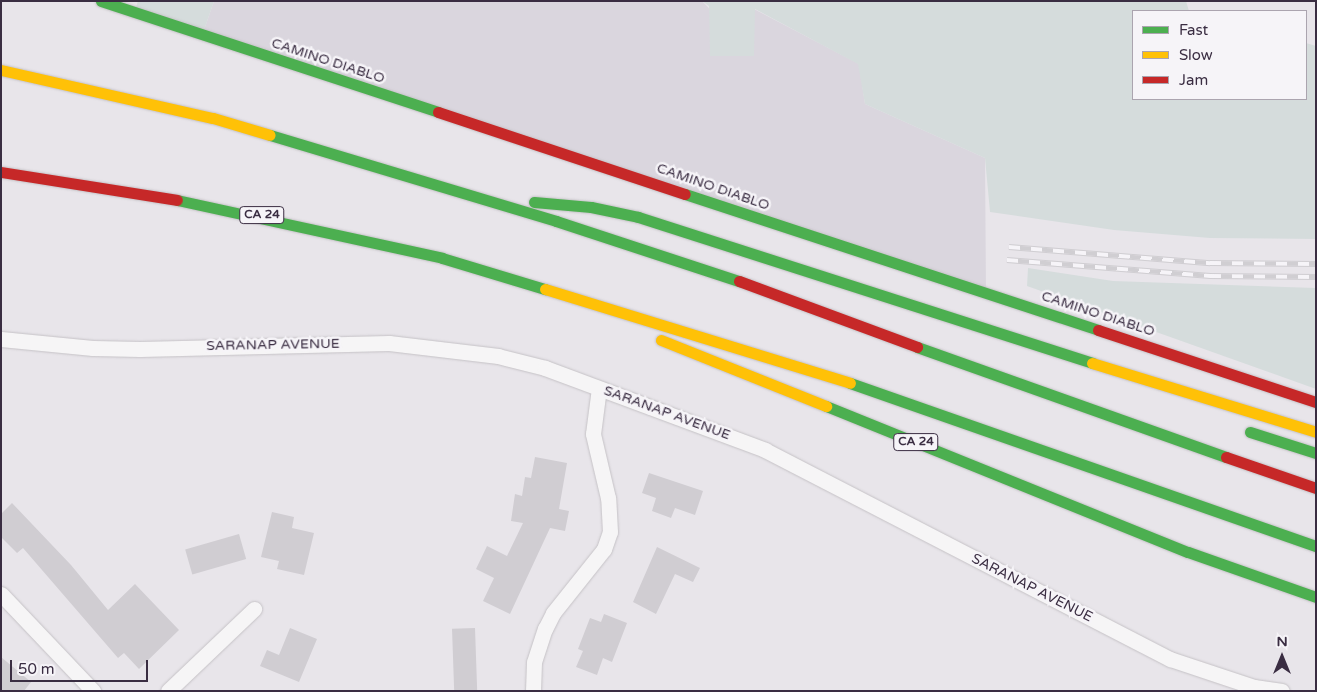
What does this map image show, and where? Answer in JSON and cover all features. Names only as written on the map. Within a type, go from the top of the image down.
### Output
[{"type":"main road","name":"CAMINO DIABLO","points":[[101,1],[1316,402]]},
{"type":"main road","points":[[1,70],[194,113],[480,197],[718,273],[1015,383],[1316,488]]},
{"type":"main road","name":"CA 24","points":[[1,172],[133,191],[289,221],[519,280],[688,352],[1188,552],[1316,597]]},
{"type":"main road","points":[[480,197],[591,207],[638,216],[1012,339],[1316,432]]},
{"type":"main road","points":[[718,273],[776,282]]},
{"type":"main road","points":[[519,280],[841,380],[1316,546]]},
{"type":"main road","points":[[1241,429],[1316,452]]},
{"type":"street","name":"SARANAP AVENUE","points":[[1,339],[93,348],[140,349],[389,343],[498,356],[545,368],[765,450],[1170,659],[1254,687],[1282,691]]},
{"type":"street","points":[[533,691],[534,662],[553,613],[604,549],[610,532],[608,498],[593,434],[599,388]]},
{"type":"street","points":[[1,594],[93,691]]},
{"type":"street","points":[[168,691],[254,609]]},
{"type":"shaded area","points":[[138,1],[214,1],[202,36],[134,13]]},
{"type":"shaded area","points":[[214,1],[702,1],[754,55],[754,9],[859,64],[865,104],[985,158],[986,293],[202,36]]},
{"type":"shaded area","points":[[702,1],[1186,1],[1189,10],[1132,10],[1132,100],[1307,100],[1307,43],[1316,46],[1316,239],[1210,238],[1114,230],[990,212],[985,158],[865,104],[858,64],[755,9],[754,56],[710,56],[709,6]]},
{"type":"shaded area","points":[[1028,268],[1113,281],[1316,288],[1316,389],[1027,286]]},
{"type":"building","points":[[535,457],[567,463],[559,509],[569,511],[565,531],[550,528],[510,614],[483,601],[494,578],[476,569],[487,546],[507,556],[523,523],[511,521],[515,494],[522,496],[525,477],[531,478]]},
{"type":"building","points":[[649,473],[703,491],[695,515],[675,508],[671,518],[652,511],[656,498],[642,493]]},
{"type":"building","points":[[12,503],[71,565],[108,610],[135,584],[179,630],[139,669],[124,653],[118,658],[23,548],[17,553],[1,537],[1,514]]},
{"type":"building","points":[[272,512],[294,517],[292,528],[314,533],[304,575],[277,569],[279,561],[261,557]]},
{"type":"building","points":[[239,534],[246,559],[192,574],[185,549]]},
{"type":"building","points":[[657,547],[700,568],[693,582],[675,574],[656,614],[633,602]]},
{"type":"building","points":[[604,614],[627,623],[612,662],[603,658],[597,675],[576,667],[583,651],[578,649],[590,618],[601,622]]},
{"type":"building","points":[[290,628],[317,639],[299,682],[260,666],[267,650],[279,655]]},
{"type":"building","points":[[475,628],[477,691],[454,691],[452,629]]},
{"type":"building","points":[[1,657],[31,682],[24,691],[1,691]]},
{"type":"railway","points":[[1009,247],[1210,263],[1316,264]]},
{"type":"railway","points":[[1007,260],[1210,276],[1316,277]]},
{"type":"traffic: fast","points":[[101,1],[438,112]]},
{"type":"traffic: fast","points":[[270,135],[556,221],[739,281]]},
{"type":"traffic: fast","points":[[685,194],[1098,330]]},
{"type":"traffic: fast","points":[[177,200],[442,258],[545,289]]},
{"type":"traffic: fast","points":[[534,202],[591,207],[638,217],[1092,363]]},
{"type":"traffic: fast","points":[[917,347],[1226,457]]},
{"type":"traffic: fast","points":[[850,383],[1316,546]]},
{"type":"traffic: fast","points":[[826,406],[1188,552],[1316,597]]},
{"type":"traffic: fast","points":[[1250,432],[1316,453]]},
{"type":"traffic: slow","points":[[1,70],[213,118],[270,135]]},
{"type":"traffic: slow","points":[[545,289],[850,383]]},
{"type":"traffic: slow","points":[[661,340],[826,406]]},
{"type":"traffic: slow","points":[[1092,363],[1316,432]]},
{"type":"traffic: jam","points":[[438,112],[685,194]]},
{"type":"traffic: jam","points":[[1,172],[177,200]]},
{"type":"traffic: jam","points":[[739,281],[917,347]]},
{"type":"traffic: jam","points":[[1098,330],[1316,402]]},
{"type":"traffic: jam","points":[[1226,457],[1316,488]]}]
